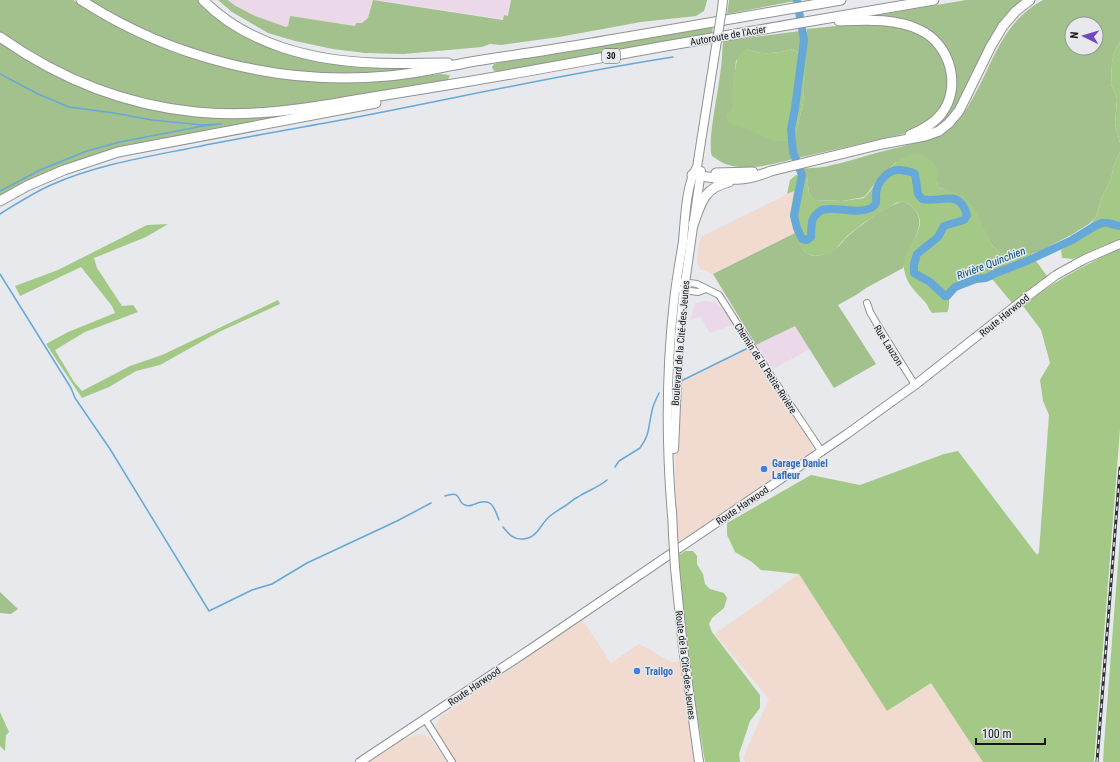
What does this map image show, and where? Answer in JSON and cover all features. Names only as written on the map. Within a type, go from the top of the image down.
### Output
[{"type":"highway","points":[[81,0],[130,28],[170,45],[225,63],[266,72],[318,78],[361,78],[421,72],[464,63]]},
{"type":"highway","points":[[203,0],[226,20],[246,33],[267,42],[302,53],[342,60],[373,63],[464,63]]},
{"type":"highway","name":"Autoroute de l'Acier","points":[[464,63],[840,0]]},
{"type":"highway","name":"Autoroute de l'Acier","points":[[522,72],[934,0]]},
{"type":"highway","points":[[698,172],[721,174],[770,170],[933,133],[950,123],[959,111],[991,46],[1003,26],[1016,11],[1030,0]]},
{"type":"highway","points":[[807,22],[871,20],[903,24],[926,33],[936,41],[944,53],[950,65],[952,86],[949,99],[942,112],[924,129],[882,144]]},
{"type":"highway","points":[[0,37],[50,68],[101,90],[128,99],[157,106],[207,113],[246,114],[291,111],[522,72]]},
{"type":"highway","points":[[0,201],[27,186],[64,170],[118,152],[346,109],[522,72]]},
{"type":"highway","points":[[693,225],[701,202],[708,192],[721,184],[755,177],[770,170]]},
{"type":"highway","points":[[698,172],[727,180],[740,180]]},
{"type":"main road","name":"Boulevard de la Cité-des-Jeunes","points":[[680,286],[693,225],[698,172],[723,0]]},
{"type":"main road","name":"Boulevard de la Cité-des-Jeunes","points":[[675,568],[672,515],[680,286],[686,212],[698,172]]},
{"type":"main road","name":"Route Harwood","points":[[360,762],[822,452],[915,385],[1052,278],[1084,259],[1120,244]]},
{"type":"main road","name":"Route de la Cité-des-Jeunes","points":[[675,568],[683,648],[699,762]]},
{"type":"street","name":"Chemin de la Petite-Rivière","points":[[680,286],[698,292],[706,290],[719,295],[822,452]]},
{"type":"street","name":"Rue Lauzon","points":[[868,303],[870,312],[876,324],[915,385]]},
{"type":"street","points":[[425,719],[452,762]]},
{"type":"shaded area","points":[[223,0],[512,0],[509,20],[383,1],[379,29],[290,17],[287,34]]},
{"type":"shaded area","points":[[794,191],[790,215],[795,233],[713,274],[700,269],[697,262],[701,237]]},
{"type":"shaded area","points":[[704,301],[718,304],[735,324],[710,333],[700,316],[690,321],[695,303]]},
{"type":"shaded area","points":[[795,325],[810,349],[771,370],[756,345]]},
{"type":"shaded area","points":[[750,348],[810,440],[814,450],[781,474],[677,543],[675,475],[678,384]]},
{"type":"shaded area","points":[[799,574],[887,711],[931,683],[983,762],[745,762],[743,758],[769,699],[715,634]]},
{"type":"shaded area","points":[[582,619],[611,663],[639,644],[671,662],[680,662],[695,762],[457,762],[437,730],[436,726],[442,716]]},
{"type":"shaded area","points":[[419,734],[430,738],[447,762],[367,762],[405,738]]},
{"type":"green space","points":[[0,0],[73,0],[122,29],[175,53],[233,70],[268,77],[350,83],[441,74],[450,75],[448,80],[297,106],[261,110],[220,110],[177,106],[110,90],[57,68],[0,32]]},
{"type":"green space","points":[[89,0],[199,0],[203,5],[277,49],[422,68],[377,72],[333,73],[291,70],[249,64],[209,54],[168,40],[129,22]]},
{"type":"green space","points":[[218,0],[228,0],[234,5],[255,16],[286,27],[288,26],[290,16],[355,26],[356,23],[362,23],[368,18],[373,0],[503,20],[504,15],[508,16],[511,0],[707,1],[704,11],[696,16],[641,22],[559,37],[501,45],[490,44],[482,47],[404,54],[365,53],[333,49],[295,41],[268,33],[232,12]]},
{"type":"green space","points":[[729,0],[795,0],[795,1],[727,14]]},
{"type":"green space","points":[[966,0],[1026,0],[1015,8],[956,109],[946,122],[929,132],[953,98],[941,41],[873,18],[873,16]]},
{"type":"green space","points":[[1043,0],[1120,0],[1120,42],[1115,50],[1112,62],[1111,84],[1117,99],[1115,124],[1120,143],[1120,152],[1114,165],[1111,179],[1102,197],[1096,217],[1089,224],[1071,235],[1031,254],[1020,253],[1009,255],[1000,253],[991,244],[984,230],[944,189],[938,187],[937,181],[896,162],[885,172],[864,197],[842,201],[814,200],[809,194],[807,176],[804,176],[802,168],[839,164],[927,139],[936,135],[958,120],[971,102],[1009,30],[1029,9]]},
{"type":"green space","points":[[872,24],[895,26],[913,32],[929,40],[941,53],[948,72],[947,97],[938,113],[929,120],[903,134],[798,158],[794,150],[794,143],[803,103],[807,29]]},
{"type":"green space","points":[[713,26],[712,35],[501,71],[494,71],[492,67],[494,64],[506,61]]},
{"type":"green space","points":[[800,31],[800,54],[793,49],[775,53],[758,53],[747,49],[736,61],[733,92],[734,102],[732,111],[727,115],[785,141],[790,138],[793,159],[770,165],[752,167],[736,167],[722,163],[712,156],[711,141],[721,71],[723,41]]},
{"type":"green space","points":[[0,42],[34,64],[69,82],[105,97],[142,107],[181,114],[220,117],[259,117],[299,114],[156,142],[0,198]]},
{"type":"green space","points":[[1120,42],[1120,143],[1115,124],[1117,99],[1111,84],[1112,62],[1115,50]]},
{"type":"green space","points":[[747,49],[758,53],[775,53],[793,49],[806,59],[803,103],[796,135],[785,141],[775,141],[728,122],[727,115],[732,109],[733,104],[738,57],[740,53]]},
{"type":"green space","points":[[1120,152],[1120,240],[1073,259],[1062,258],[1061,250],[1082,235],[1096,217],[1102,197],[1111,179],[1114,165]]},
{"type":"green space","points":[[915,153],[930,160],[939,172],[937,181],[938,187],[963,195],[977,213],[991,244],[1000,253],[1009,255],[1020,253],[1031,254],[1047,276],[1012,303],[993,280],[975,281],[951,294],[947,312],[932,313],[926,303],[912,288],[905,274],[904,261],[916,235],[919,226],[919,218],[915,209],[904,201],[896,203],[865,222],[847,236],[832,253],[815,256],[807,254],[801,247],[790,215],[794,191],[787,194],[790,180],[796,175],[807,176],[809,194],[814,200],[842,201],[864,198],[886,171],[899,160]]},
{"type":"green space","points":[[904,201],[912,206],[919,217],[919,223],[916,236],[907,254],[903,268],[838,305],[876,364],[834,388],[795,326],[756,345],[713,274],[795,233],[802,247],[808,254],[816,256],[824,254],[839,246],[852,232],[874,216],[890,206]]},
{"type":"green space","points":[[168,224],[146,237],[94,258],[97,268],[122,306],[133,305],[138,312],[85,332],[55,350],[74,382],[82,391],[130,366],[162,355],[278,300],[280,304],[219,332],[160,365],[136,371],[109,387],[82,398],[46,344],[68,332],[115,313],[112,306],[81,267],[20,296],[15,286],[58,270],[147,225]]},
{"type":"green space","points":[[1120,249],[1120,429],[1094,762],[983,762],[931,683],[887,711],[799,574],[761,570],[752,562],[735,552],[727,535],[727,523],[811,475],[860,485],[944,454],[958,451],[1037,555],[1039,552],[1049,415],[1043,401],[1040,380],[1050,363],[1041,330],[1023,306],[1034,297],[1070,274]]},
{"type":"green space","points":[[1120,537],[1120,762],[1103,762],[1104,745]]},
{"type":"green space","points":[[685,551],[693,551],[697,556],[697,564],[703,574],[705,584],[710,589],[724,593],[727,598],[724,608],[712,618],[709,624],[712,632],[760,695],[760,708],[750,721],[739,754],[740,762],[705,762],[687,652],[677,556]]},
{"type":"green space","points":[[0,592],[18,609],[11,614],[0,613]]},
{"type":"green space","points":[[0,712],[9,732],[6,735],[5,751],[0,746]]},
{"type":"waterway","name":"Rivière Quinchien","points":[[797,0],[804,40],[791,129],[793,152],[802,175],[794,216],[802,239],[807,240],[811,237],[811,225],[813,219],[822,210],[834,209],[859,211],[871,208],[876,203],[878,185],[887,174],[896,170],[915,174],[918,194],[922,199],[929,200],[949,198],[959,201],[964,206],[967,215],[964,220],[944,226],[938,237],[917,254],[914,264],[914,273],[930,282],[945,296],[947,296],[955,287],[976,279],[986,278],[1027,261],[1072,240],[1102,223],[1120,226]]},
{"type":"waterway","points":[[0,214],[31,195],[67,178],[117,163],[550,79],[673,57]]},
{"type":"waterway","points":[[0,74],[38,94],[69,107],[152,120],[202,125],[221,124],[120,142],[87,151],[40,170],[0,191]]},
{"type":"waterway","points":[[0,274],[71,388],[75,398],[110,449],[209,611],[252,590],[272,584],[307,563],[397,521],[431,503]]},
{"type":"waterway","points":[[681,381],[748,348]]},
{"type":"waterway","points":[[615,467],[619,461],[640,448],[643,443],[647,435],[653,406],[659,393]]},
{"type":"waterway","points":[[503,527],[509,534],[516,538],[528,538],[532,536],[552,515],[607,480]]},
{"type":"waterway","points":[[445,496],[454,494],[457,495],[462,504],[468,506],[481,502],[492,504],[499,520]]},
{"type":"railway","points":[[1097,762],[1120,468]]},
{"type":"place","name":"Garage Daniel Lafleur","points":[[764,469]]},
{"type":"place","name":"Trailgo","points":[[637,671]]}]
